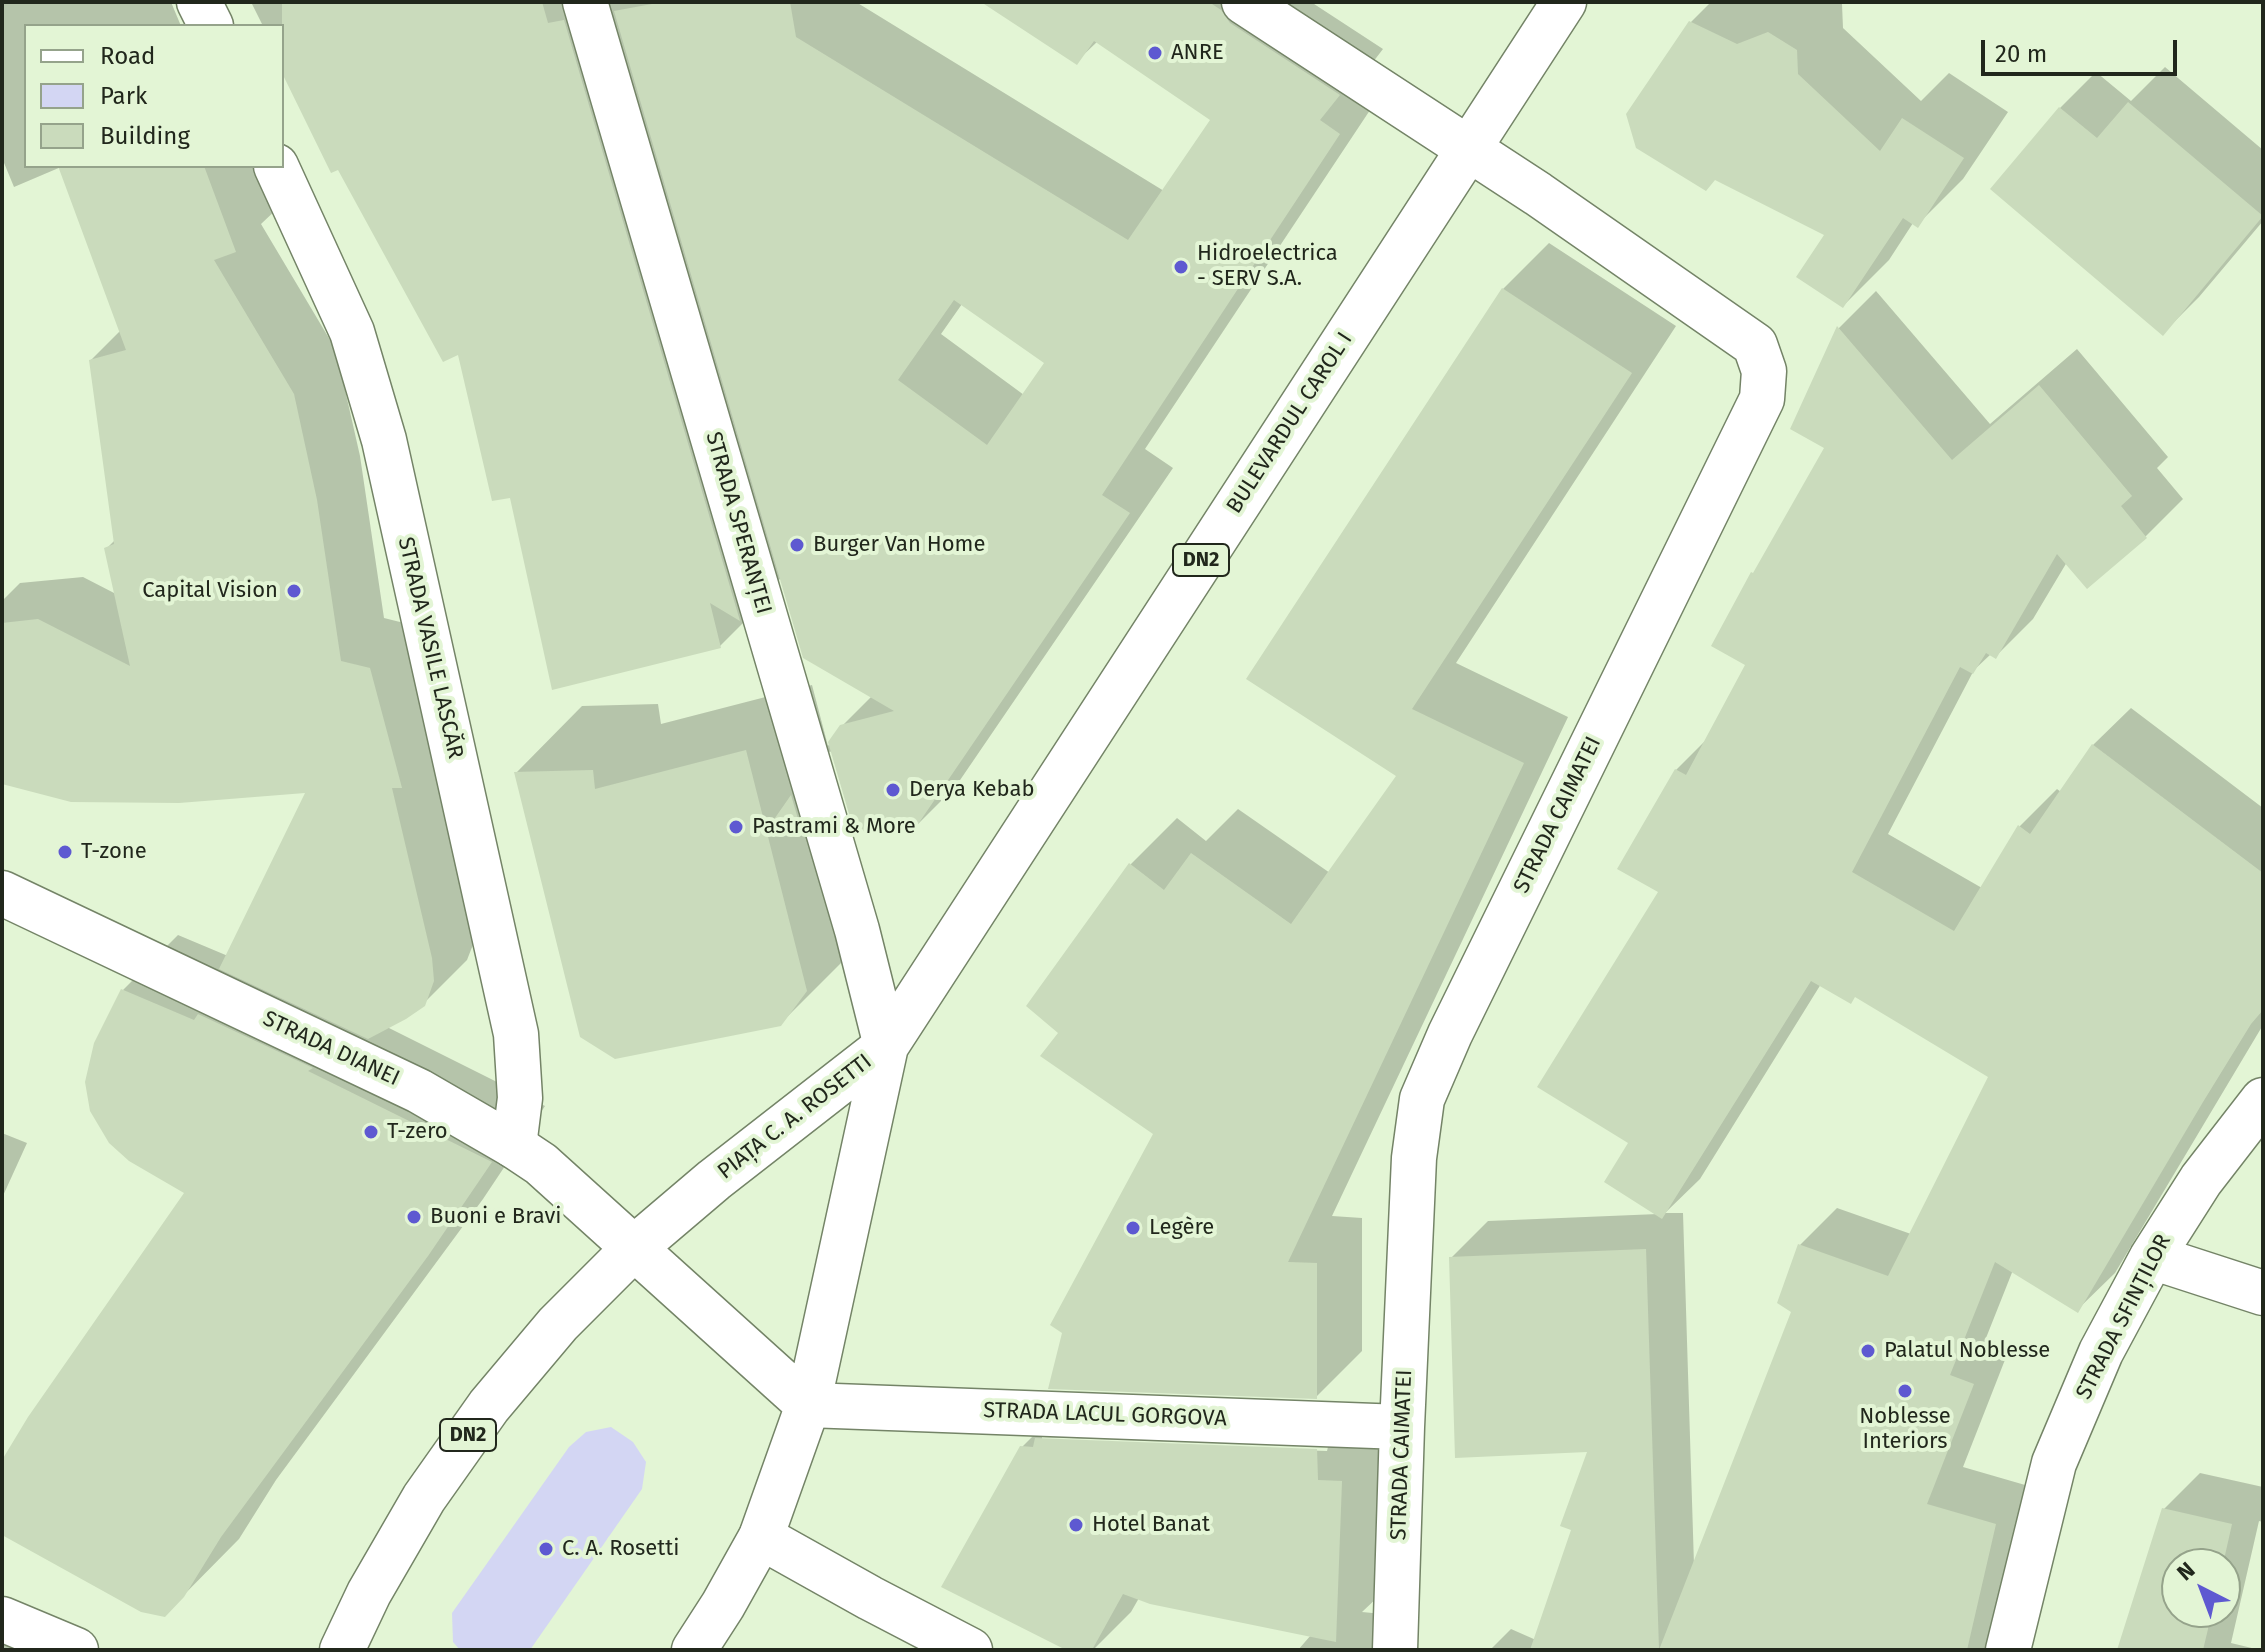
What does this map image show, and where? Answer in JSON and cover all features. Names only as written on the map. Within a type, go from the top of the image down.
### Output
[{"type":"street","points":[[199,2],[210,24]]},
{"type":"street","name":"STRADA SPERANȚEI","points":[[585,2],[857,930],[886,1046]]},
{"type":"street","name":"STRADA CAIMATEI","points":[[1244,2],[1538,194],[1755,345],[1764,371],[1762,399],[1450,1034],[1422,1099],[1414,1158],[1395,1650]]},
{"type":"street","name":"BULEVARDUL CAROL I","points":[[886,1046],[1564,2]]},
{"type":"street","name":"STRADA VASILE LASCĂR","points":[[277,168],[352,332],[384,440],[516,1034],[520,1098],[514,1146]]},
{"type":"street","name":"STRADA DIANEI","points":[[2,893],[409,1086],[514,1146],[541,1164],[808,1405]]},
{"type":"street","name":"PIAȚA C. A. ROSETTI","points":[[342,1650],[369,1593],[424,1498],[489,1406],[558,1324],[634,1248],[714,1180],[886,1046]]},
{"type":"street","name":"PIAȚA C. A. ROSETTI","points":[[694,1650],[761,1537],[808,1405],[886,1046]]},
{"type":"street","name":"STRADA SFINȚILOR","points":[[2008,1650],[2054,1463],[2101,1352],[2152,1257],[2201,1180],[2263,1100]]},
{"type":"street","points":[[2152,1257],[2263,1293]]},
{"type":"street","name":"STRADA LACUL GORGOVA","points":[[808,1405],[1402,1427]]},
{"type":"street","points":[[761,1537],[970,1650]]},
{"type":"street","points":[[2,1619],[76,1650]]},
{"type":"green space","points":[[611,1427],[633,1442],[646,1462],[642,1489],[530,1650],[460,1650],[453,1642],[452,1613],[569,1447],[586,1432]]},
{"type":"building","points":[[282,2],[542,2],[548,23],[564,20],[740,621],[710,603],[721,648],[552,690],[510,498],[492,501],[458,355],[443,362],[338,170],[331,173],[284,77]]},
{"type":"building","points":[[663,2],[790,2],[796,37],[1128,240],[1210,120],[1094,41],[1077,65],[981,2],[1209,2],[1221,10],[1230,23],[1340,95],[1320,120],[1340,134],[1102,495],[1130,513],[912,833],[854,831],[828,742],[840,725],[894,711],[803,658],[614,11]],"holes":[[[954,300],[1044,363],[987,445],[898,380]]]},
{"type":"building","points":[[1689,21],[1737,44],[1768,32],[1797,50],[1798,74],[1880,151],[1902,118],[1964,158],[1918,228],[1903,218],[1843,308],[1796,277],[1824,235],[1715,180],[1706,191],[1636,148],[1626,114]]},
{"type":"building","points":[[2128,102],[2263,216],[2163,336],[1990,189],[2059,107],[2097,138]]},
{"type":"building","points":[[59,168],[205,168],[236,252],[214,260],[294,394],[317,500],[341,661],[370,668],[402,788],[392,788],[432,958],[434,981],[425,1006],[368,1039],[219,969],[305,793],[179,803],[71,802],[2,784],[2,623],[38,619],[130,666],[104,548],[114,544],[89,360],[126,350]]},
{"type":"building","points":[[1502,288],[1632,373],[1412,709],[1524,763],[1288,1262],[1317,1263],[1317,1399],[1048,1389],[1062,1333],[1050,1325],[1153,1134],[1040,1056],[1058,1033],[1026,1006],[1129,863],[1164,890],[1191,853],[1291,924],[1396,776],[1246,679]]},
{"type":"building","points":[[1837,326],[1952,460],[2039,385],[2132,496],[2121,506],[2147,538],[2087,589],[2057,554],[1996,659],[1986,653],[1973,674],[1960,667],[1852,872],[1954,931],[2018,825],[2030,834],[2092,744],[2263,873],[2263,1010],[2251,1024],[2203,1102],[2078,1313],[1995,1262],[1950,1375],[1974,1384],[1927,1504],[1996,1524],[1967,1650],[1659,1650],[1791,1312],[1777,1303],[1798,1244],[1888,1276],[1988,1077],[1855,997],[1851,1004],[1811,981],[1662,1219],[1604,1182],[1628,1143],[1537,1087],[1658,892],[1617,869],[1675,769],[1686,775],[1745,665],[1711,646],[1824,448],[1790,429]]},
{"type":"building","points":[[746,750],[807,991],[781,1026],[615,1059],[580,1037],[514,772],[593,770],[595,789]]},
{"type":"building","points":[[791,795],[801,829],[768,828]]},
{"type":"building","points":[[121,989],[194,1020],[198,1014],[313,1068],[308,1071],[492,1162],[428,1256],[221,1537],[184,1597],[165,1617],[141,1612],[2,1535],[2,1460],[28,1417],[184,1193],[129,1161],[109,1143],[90,1111],[85,1082],[94,1043]]},
{"type":"building","points":[[1646,1249],[1659,1650],[1530,1650],[1571,1530],[1560,1526],[1587,1452],[1455,1458],[1449,1257]]},
{"type":"building","points":[[1035,1438],[1317,1449],[1318,1480],[1342,1481],[1336,1642],[1150,1604],[1123,1594],[1092,1650],[1066,1650],[941,1587],[1020,1446],[1033,1447]]},
{"type":"building","points":[[2162,1508],[2232,1524],[2227,1548],[2161,1548],[2161,1628],[2208,1628],[2203,1650],[2117,1650]]},
{"type":"place","name":"ANRE","points":[[1155,53]]},
{"type":"place","name":"Hidroelectrica - SERV S.A.","points":[[1181,267]]},
{"type":"place","name":"Burger Van Home","points":[[797,545]]},
{"type":"place","name":"Capital Vision","points":[[294,591]]},
{"type":"place","name":"Derya Kebab","points":[[893,790]]},
{"type":"place","name":"Pastrami & More","points":[[736,827]]},
{"type":"place","name":"T-zone","points":[[65,852]]},
{"type":"place","name":"T-zero","points":[[371,1132]]},
{"type":"place","name":"Buoni e Bravi","points":[[414,1217]]},
{"type":"place","name":"Legère","points":[[1133,1228]]},
{"type":"place","name":"Palatul Noblesse","points":[[1868,1351]]},
{"type":"place","name":"Noblesse Interiors","points":[[1905,1391]]},
{"type":"place","name":"Hotel Banat","points":[[1076,1525]]},
{"type":"place","name":"C. A. Rosetti","points":[[546,1549]]}]
